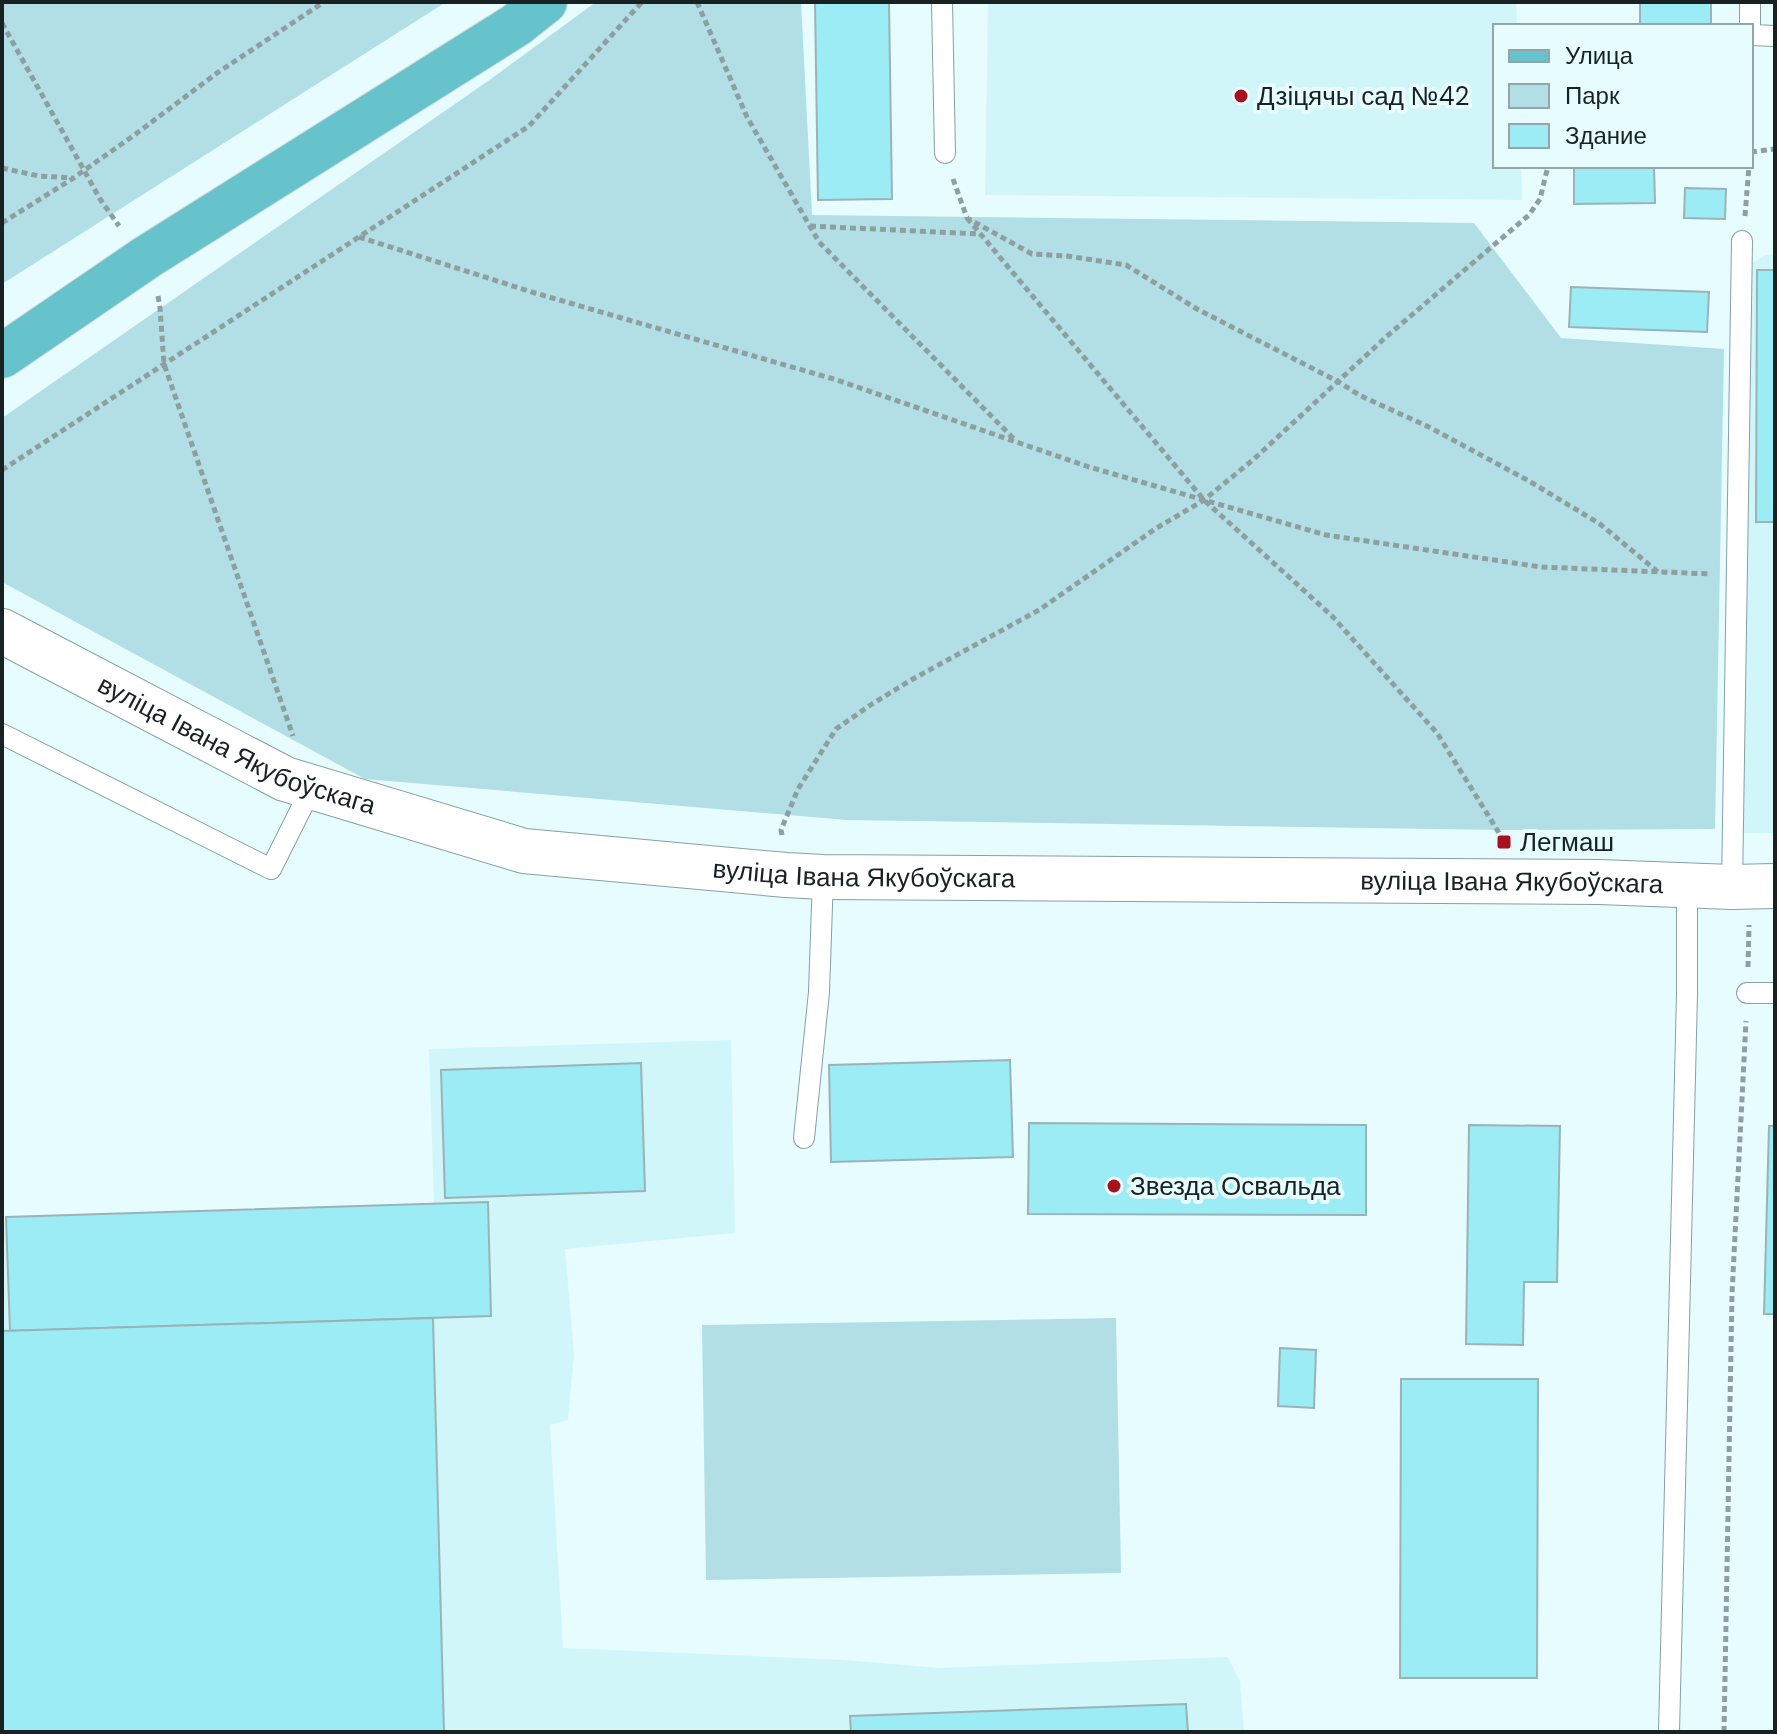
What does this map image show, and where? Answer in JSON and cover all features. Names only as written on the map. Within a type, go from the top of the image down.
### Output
[{"type":"main road","points":[[2,356],[147,257],[504,33],[545,2]]},
{"type":"street","name":"вуліца Івана Якубоўскага","points":[[2,631],[285,779],[524,851],[804,876],[1687,884],[1752,896]]},
{"type":"lane","points":[[942,2],[945,153]]},
{"type":"lane","points":[[1750,2],[1750,24]]},
{"type":"lane","points":[[1753,35],[1775,36]]},
{"type":"lane","points":[[1742,241],[1736,576],[1752,896]]},
{"type":"lane","points":[[2,734],[271,869],[312,787]]},
{"type":"lane","points":[[804,876],[819,992],[804,1138]]},
{"type":"lane","points":[[1669,1732],[1687,884]]},
{"type":"lane","points":[[1747,993],[1775,993]]},
{"type":"path","points":[[2,223],[72,179],[217,73],[324,2]]},
{"type":"path","points":[[2,470],[529,126],[642,2]]},
{"type":"path","points":[[697,2],[747,117],[819,242],[1016,442]]},
{"type":"path","points":[[2,23],[100,199],[151,265],[160,308],[164,364],[273,683],[312,787]]},
{"type":"path","points":[[1753,152],[1775,149]]},
{"type":"path","points":[[945,153],[967,218],[1204,500],[1332,616],[1437,733],[1504,842]]},
{"type":"path","points":[[2,168],[72,179]]},
{"type":"path","points":[[804,876],[781,830],[798,789],[836,729],[911,680],[1039,610],[1155,529],[1204,500],[1254,459],[1386,337],[1529,215],[1540,199],[1548,168]]},
{"type":"path","points":[[1742,241],[1749,168]]},
{"type":"path","points":[[967,218],[1032,254],[1126,265],[1197,309],[1529,481],[1600,524],[1659,572]]},
{"type":"path","points":[[810,226],[980,234]]},
{"type":"path","points":[[359,237],[535,293],[837,380],[1089,467],[1326,535],[1541,567],[1736,576]]},
{"type":"path","points":[[1724,1732],[1732,1294],[1752,896]]},
{"type":"shaded area","name":"Дзіцячы сад №42","points":[[988,2],[1516,2],[1517,24],[1493,24],[1493,168],[1521,168],[1522,200],[985,195]]},
{"type":"shaded area","points":[[1775,254],[1775,833],[1742,833],[1752,263]]},
{"type":"shaded area","points":[[731,1040],[735,1233],[565,1249],[574,1354],[568,1420],[550,1425],[563,1648],[846,1660],[938,1668],[1228,1657],[1240,1681],[1244,1732],[2,1732],[2,1235],[6,1217],[434,1204],[429,1049]]},
{"type":"green space","points":[[2,2],[446,2],[2,284]]},
{"type":"green space","points":[[596,2],[801,2],[812,215],[1474,223],[1561,338],[1724,349],[1715,829],[1502,830],[847,820],[365,779],[2,582],[2,418],[491,79]]},
{"type":"green space","points":[[1116,1318],[1121,1573],[706,1580],[702,1325]]},
{"type":"building","points":[[815,2],[889,2],[892,199],[818,200]]},
{"type":"building","points":[[1640,2],[1711,2],[1711,24],[1640,24]]},
{"type":"building","points":[[1574,168],[1654,168],[1655,203],[1574,204]]},
{"type":"building","points":[[1685,188],[1726,189],[1725,219],[1684,218]]},
{"type":"building","points":[[1757,270],[1775,270],[1775,522],[1756,522]]},
{"type":"building","points":[[1571,287],[1709,292],[1707,332],[1569,327]]},
{"type":"building","points":[[1010,1060],[1013,1157],[831,1162],[829,1065]]},
{"type":"building","points":[[641,1063],[645,1191],[445,1198],[441,1070]]},
{"type":"building","points":[[1029,1123],[1366,1125],[1366,1215],[1028,1214]]},
{"type":"building","points":[[1469,1125],[1560,1126],[1557,1282],[1524,1282],[1523,1345],[1466,1344]]},
{"type":"building","points":[[1769,1126],[1775,1126],[1775,1314],[1764,1314]]},
{"type":"building","points":[[488,1202],[491,1316],[10,1331],[6,1217]]},
{"type":"building","points":[[433,1318],[444,1732],[2,1732],[2,1331]]},
{"type":"building","points":[[1280,1348],[1316,1350],[1314,1408],[1278,1406]]},
{"type":"building","points":[[1401,1379],[1538,1379],[1537,1678],[1400,1678]]},
{"type":"building","points":[[1186,1704],[1188,1732],[851,1732],[850,1716]]},
{"type":"place","name":"Дзіцячы сад №42","points":[[1241,96]]},
{"type":"place","name":"Легмаш","points":[[1504,842]]},
{"type":"place","name":"Звезда Освальда","points":[[1114,1186]]}]
